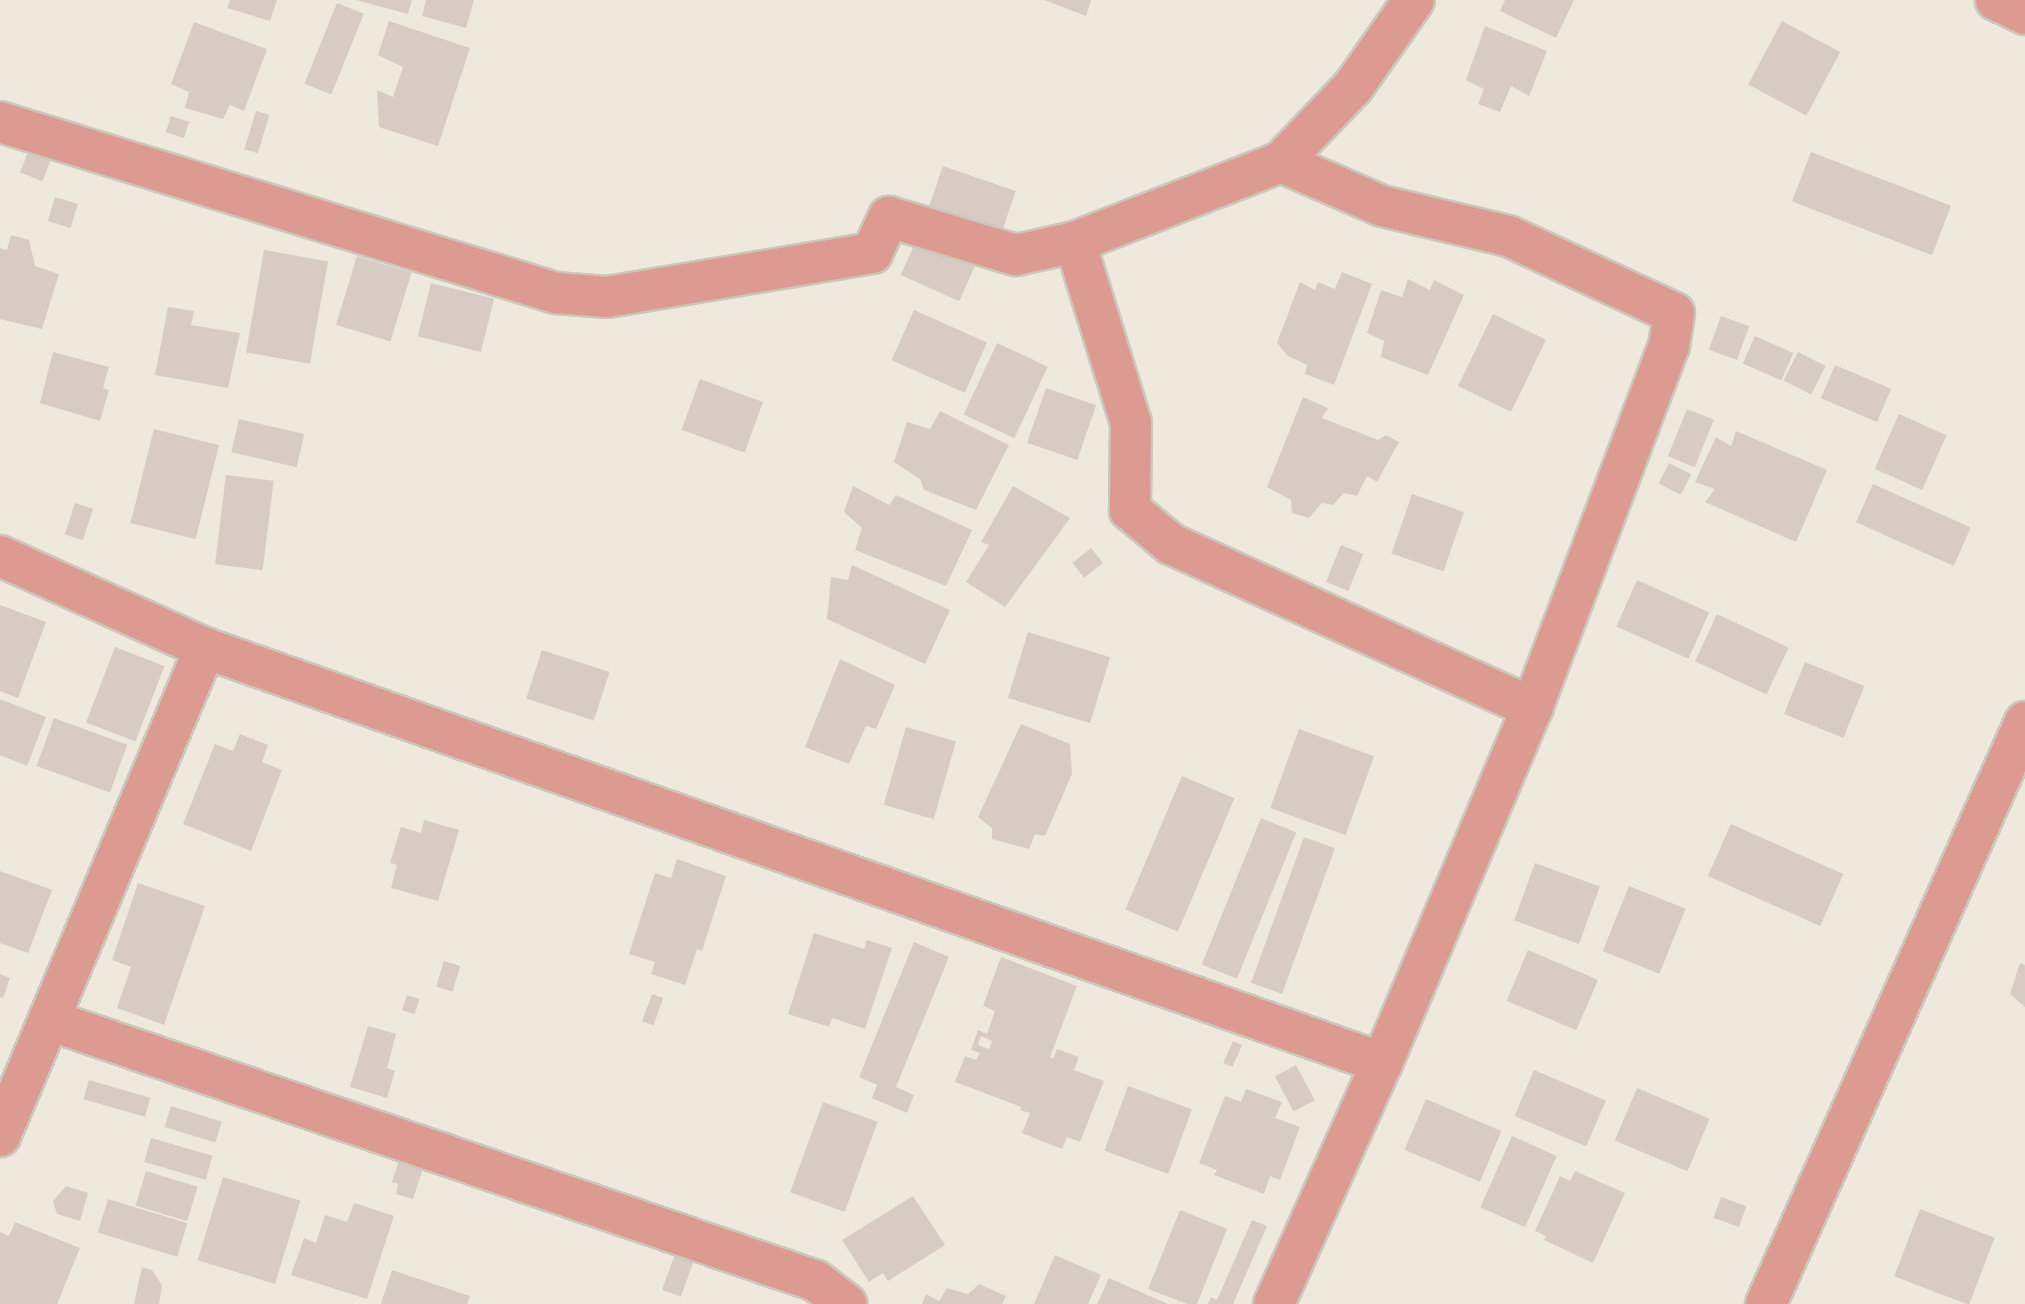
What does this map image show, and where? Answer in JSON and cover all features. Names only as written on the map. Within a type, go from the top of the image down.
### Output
[{"type":"street","points":[[0,122],[556,293],[607,297],[872,253],[889,217],[1016,255],[1075,242],[1281,162],[1353,87],[1414,0]]},
{"type":"street","points":[[1996,0],[2025,14]]},
{"type":"street","points":[[1274,1304],[1382,1063],[1532,708],[1669,346],[1674,313],[1508,236],[1382,206],[1281,162]]},
{"type":"street","points":[[1075,242],[1131,423],[1130,510],[1171,544],[1532,708]]},
{"type":"street","points":[[0,556],[205,648],[1382,1063]]},
{"type":"street","points":[[0,1136],[205,648]]},
{"type":"street","points":[[1766,1304],[2025,722]]},
{"type":"street","points":[[49,1020],[816,1281],[846,1304]]},
{"type":"building","points":[[230,0],[277,0],[270,21],[227,8]]},
{"type":"building","points":[[356,0],[412,0],[408,14]]},
{"type":"building","points":[[426,0],[474,0],[466,28],[422,16]]},
{"type":"building","points":[[1044,0],[1091,0],[1086,16]]},
{"type":"building","points":[[1505,0],[1574,0],[1556,38],[1500,11]]},
{"type":"building","points":[[337,3],[364,14],[331,95],[304,84]]},
{"type":"building","points":[[389,21],[470,48],[438,146],[379,127],[377,90],[393,97],[403,67],[378,55]]},
{"type":"building","points":[[1782,21],[1840,52],[1806,116],[1748,85]]},
{"type":"building","points":[[194,22],[267,49],[244,111],[230,105],[223,119],[185,108],[189,92],[171,84]]},
{"type":"building","points":[[1485,26],[1547,51],[1529,96],[1511,86],[1500,112],[1478,104],[1484,89],[1466,80]]},
{"type":"building","points":[[256,111],[269,115],[258,153],[244,149]]},
{"type":"building","points":[[171,116],[189,122],[184,138],[166,132]]},
{"type":"building","points":[[29,150],[51,159],[42,181],[20,172]]},
{"type":"building","points":[[1811,152],[1951,206],[1932,255],[1792,201]]},
{"type":"building","points":[[943,166],[1016,191],[999,240],[926,215]]},
{"type":"building","points":[[55,197],[78,204],[71,228],[48,221]]},
{"type":"building","points":[[919,234],[977,260],[959,301],[901,275]]},
{"type":"building","points":[[11,235],[29,240],[35,266],[59,274],[42,329],[0,319],[0,248],[7,250]]},
{"type":"building","points":[[264,250],[328,261],[310,364],[246,352]]},
{"type":"building","points":[[357,256],[412,273],[390,342],[336,325]]},
{"type":"building","points":[[1342,272],[1372,284],[1334,385],[1305,374],[1307,365],[1288,356],[1277,343],[1300,282],[1315,290],[1318,282],[1335,289]]},
{"type":"building","points":[[1408,279],[1430,290],[1434,280],[1464,295],[1428,375],[1381,357],[1384,341],[1367,333],[1381,290],[1402,297]]},
{"type":"building","points":[[431,283],[494,299],[481,352],[418,336]]},
{"type":"building","points":[[168,307],[194,311],[191,325],[240,333],[228,388],[155,375]]},
{"type":"building","points":[[914,310],[987,343],[965,393],[892,360]]},
{"type":"building","points":[[1493,314],[1546,340],[1511,412],[1458,386]]},
{"type":"building","points":[[1721,316],[1749,326],[1737,360],[1709,350]]},
{"type":"building","points":[[1755,336],[1793,353],[1781,380],[1743,363]]},
{"type":"building","points":[[997,343],[1048,367],[1014,438],[964,415]]},
{"type":"building","points":[[53,352],[109,367],[103,388],[109,390],[100,421],[40,403]]},
{"type":"building","points":[[1798,352],[1826,366],[1811,395],[1783,381]]},
{"type":"building","points":[[1835,365],[1891,389],[1877,422],[1821,398]]},
{"type":"building","points":[[700,379],[763,402],[744,453],[682,430]]},
{"type":"building","points":[[1046,388],[1096,405],[1077,460],[1027,443]]},
{"type":"building","points":[[1303,397],[1328,408],[1322,418],[1378,440],[1386,435],[1399,442],[1377,482],[1367,476],[1357,496],[1344,493],[1333,505],[1322,503],[1309,518],[1292,513],[1291,500],[1267,487]]},
{"type":"building","points":[[1687,409],[1714,420],[1695,467],[1668,456]]},
{"type":"building","points":[[940,411],[1009,445],[976,510],[924,490],[920,479],[894,462],[907,422],[930,429]]},
{"type":"building","points":[[1899,414],[1947,435],[1922,490],[1875,469]]},
{"type":"building","points":[[239,419],[304,434],[297,467],[231,452]]},
{"type":"building","points":[[154,429],[219,445],[196,539],[131,523]]},
{"type":"building","points":[[1736,431],[1827,470],[1796,542],[1705,502],[1715,489],[1695,482],[1716,437],[1731,446]]},
{"type":"building","points":[[1669,463],[1691,474],[1681,495],[1659,483]]},
{"type":"building","points":[[226,475],[274,481],[263,570],[215,564]]},
{"type":"building","points":[[1873,484],[1971,528],[1954,566],[1856,522]]},
{"type":"building","points":[[853,486],[889,505],[896,495],[972,530],[946,586],[855,550],[862,528],[844,512]]},
{"type":"building","points":[[1013,486],[1070,518],[1005,607],[966,582],[989,545],[981,542]]},
{"type":"building","points":[[1412,494],[1464,512],[1443,571],[1391,554]]},
{"type":"building","points":[[75,503],[93,509],[83,540],[65,534]]},
{"type":"building","points":[[1341,545],[1363,554],[1348,591],[1326,582]]},
{"type":"building","points":[[1091,548],[1103,563],[1084,578],[1072,563]]},
{"type":"building","points":[[852,565],[950,610],[925,664],[827,619],[831,577],[848,580]]},
{"type":"building","points":[[1637,580],[1709,612],[1688,659],[1616,627]]},
{"type":"building","points":[[0,605],[46,622],[18,698],[0,691]]},
{"type":"building","points":[[1717,614],[1789,647],[1767,695],[1695,661]]},
{"type":"building","points":[[1028,632],[1110,657],[1090,723],[1008,698]]},
{"type":"building","points":[[115,647],[164,666],[135,742],[86,723]]},
{"type":"building","points":[[542,650],[610,672],[594,720],[526,699]]},
{"type":"building","points":[[840,659],[895,685],[876,729],[866,726],[849,764],[805,747]]},
{"type":"building","points":[[1805,662],[1864,686],[1843,738],[1784,714]]},
{"type":"building","points":[[0,699],[46,717],[27,766],[0,755]]},
{"type":"building","points":[[54,718],[127,745],[110,793],[37,766]]},
{"type":"building","points":[[1021,724],[1070,744],[1072,774],[1045,836],[1035,834],[1029,849],[992,839],[992,828],[978,817]]},
{"type":"building","points":[[906,727],[956,741],[934,819],[884,805]]},
{"type":"building","points":[[1299,729],[1374,756],[1345,835],[1270,808]]},
{"type":"building","points":[[240,734],[268,745],[262,762],[282,770],[251,851],[183,824],[215,744],[233,751]]},
{"type":"building","points":[[1182,776],[1234,798],[1178,932],[1125,909]]},
{"type":"building","points":[[1261,818],[1296,832],[1237,979],[1202,964]]},
{"type":"building","points":[[424,820],[459,830],[438,901],[391,888],[397,865],[390,863],[401,827],[421,833]]},
{"type":"building","points":[[1731,824],[1843,874],[1820,926],[1708,876]]},
{"type":"building","points":[[1304,837],[1335,848],[1282,994],[1251,983]]},
{"type":"building","points":[[677,859],[726,876],[702,951],[697,949],[685,985],[651,974],[655,962],[629,954],[655,873],[671,878]]},
{"type":"building","points":[[1535,863],[1600,887],[1579,944],[1514,920]]},
{"type":"building","points":[[0,871],[52,890],[28,953],[0,943]]},
{"type":"building","points":[[138,883],[205,906],[164,1025],[117,1008],[131,967],[112,960]]},
{"type":"building","points":[[1629,886],[1686,909],[1659,974],[1603,951]]},
{"type":"building","points":[[814,933],[864,949],[867,940],[892,948],[865,1029],[832,1018],[829,1027],[788,1014]]},
{"type":"building","points":[[914,942],[949,957],[896,1087],[914,1095],[907,1113],[872,1098],[877,1085],[859,1077]]},
{"type":"building","points":[[1528,950],[1598,980],[1576,1030],[1507,1001]]},
{"type":"building","points":[[1001,957],[1077,986],[1050,1057],[1053,1059],[1057,1049],[1079,1057],[1074,1070],[1104,1081],[1080,1142],[1067,1137],[1062,1149],[1022,1133],[1030,1113],[955,1082],[965,1056],[976,1060],[980,1053],[971,1050],[978,1030],[987,1034],[995,1011],[983,1006]],"holes":[[[981,1036],[992,1041],[989,1049],[978,1045]]]},
{"type":"building","points":[[444,961],[460,966],[452,992],[436,987]]},
{"type":"building","points":[[2020,963],[2025,965],[2025,1007],[2010,994]]},
{"type":"building","points":[[0,974],[10,978],[3,998],[0,997]]},
{"type":"building","points":[[652,994],[663,998],[653,1025],[642,1021]]},
{"type":"building","points":[[407,995],[419,999],[414,1014],[402,1010]]},
{"type":"building","points":[[368,1026],[396,1034],[387,1068],[395,1071],[387,1098],[350,1087]]},
{"type":"building","points":[[1233,1041],[1242,1045],[1232,1067],[1223,1063]]},
{"type":"building","points":[[1296,1065],[1315,1100],[1294,1112],[1275,1076]]},
{"type":"building","points":[[1534,1070],[1606,1100],[1586,1147],[1514,1116]]},
{"type":"building","points":[[89,1080],[151,1098],[145,1117],[83,1099]]},
{"type":"building","points":[[1128,1086],[1192,1109],[1168,1174],[1104,1151]]},
{"type":"building","points":[[1637,1088],[1710,1119],[1687,1171],[1615,1140]]},
{"type":"building","points":[[1246,1089],[1282,1102],[1275,1118],[1300,1127],[1280,1180],[1270,1176],[1264,1194],[1214,1175],[1217,1170],[1199,1163],[1225,1096],[1241,1102]]},
{"type":"building","points":[[1426,1099],[1501,1131],[1480,1182],[1405,1150]]},
{"type":"building","points":[[823,1102],[878,1122],[845,1212],[790,1192]]},
{"type":"building","points":[[171,1106],[222,1121],[215,1143],[165,1127]]},
{"type":"building","points":[[1512,1136],[1557,1156],[1525,1227],[1480,1207]]},
{"type":"building","points":[[151,1138],[213,1156],[206,1180],[144,1162]]},
{"type":"building","points":[[399,1160],[423,1168],[413,1199],[396,1194],[398,1184],[392,1182]]},
{"type":"building","points":[[146,1171],[198,1187],[187,1221],[135,1205]]},
{"type":"building","points":[[1575,1171],[1625,1193],[1593,1263],[1544,1240],[1546,1236],[1535,1231],[1560,1176],[1570,1181]]},
{"type":"building","points":[[223,1177],[300,1201],[275,1284],[198,1260]]},
{"type":"building","points":[[66,1186],[88,1193],[80,1221],[57,1214],[53,1201]]},
{"type":"building","points":[[913,1196],[945,1245],[888,1281],[883,1273],[869,1282],[842,1240]]},
{"type":"building","points":[[1721,1197],[1746,1206],[1739,1227],[1713,1218]]},
{"type":"building","points":[[108,1199],[187,1223],[177,1257],[98,1232]]},
{"type":"building","points":[[354,1203],[394,1216],[367,1299],[291,1275],[304,1238],[316,1243],[325,1215],[347,1222]]},
{"type":"building","points":[[1920,1209],[1995,1238],[1969,1304],[1894,1276]]},
{"type":"building","points":[[1180,1210],[1227,1229],[1197,1304],[1187,1304],[1148,1289]]},
{"type":"building","points":[[1252,1220],[1267,1226],[1233,1304],[1208,1304],[1211,1297],[1217,1300]]},
{"type":"building","points":[[15,1222],[80,1248],[57,1304],[0,1304],[0,1232],[9,1236]]},
{"type":"building","points":[[675,1254],[694,1261],[681,1297],[662,1290]]},
{"type":"building","points":[[1055,1255],[1101,1275],[1088,1304],[1034,1304]]},
{"type":"building","points":[[142,1267],[152,1270],[162,1285],[159,1304],[134,1304]]},
{"type":"building","points":[[392,1270],[470,1296],[467,1304],[381,1304]]},
{"type":"building","points":[[1109,1278],[1168,1304],[1097,1304]]},
{"type":"building","points":[[979,1284],[1006,1296],[1002,1304],[922,1304],[926,1294],[939,1301],[947,1288],[968,1294]]}]
